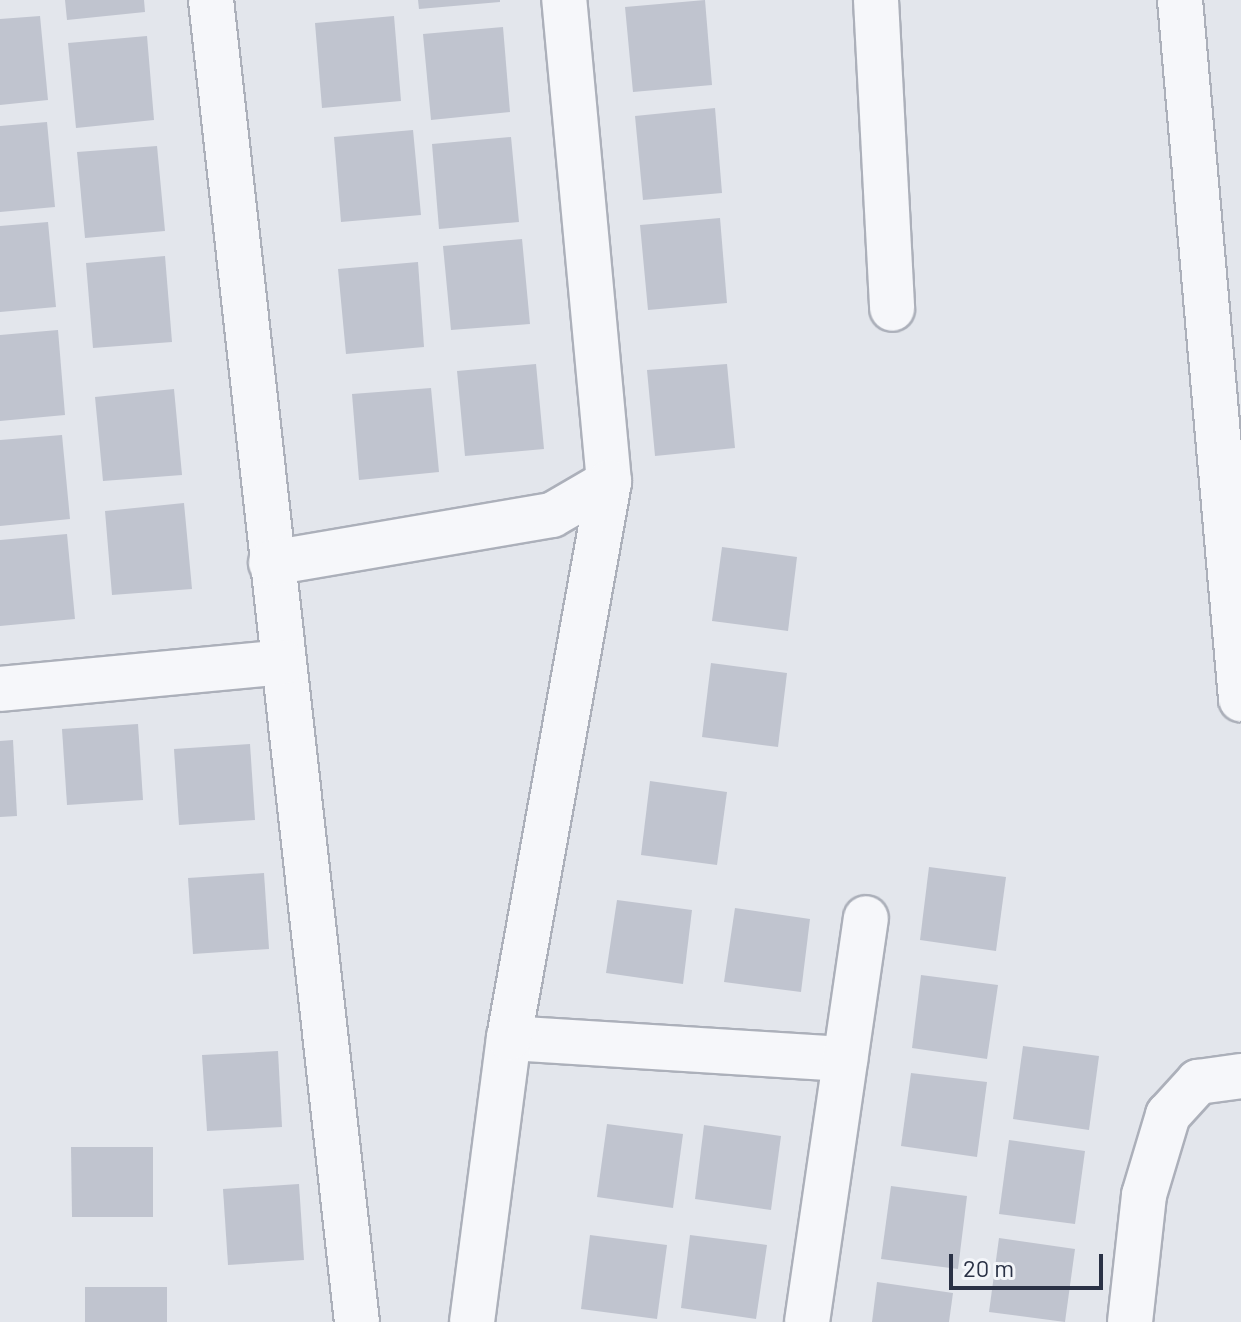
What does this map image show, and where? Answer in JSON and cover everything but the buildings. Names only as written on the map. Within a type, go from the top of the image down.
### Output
[{"type":"street","points":[[211,0],[357,1322]]},
{"type":"street","points":[[472,1322],[509,1038],[609,482],[564,0]]},
{"type":"street","points":[[876,0],[892,309]]},
{"type":"street","points":[[1180,0],[1241,699]]},
{"type":"street","points":[[271,563],[552,515],[609,482]]},
{"type":"street","points":[[0,689],[283,662]]},
{"type":"street","points":[[807,1322],[866,918]]},
{"type":"street","points":[[509,1038],[845,1059]]},
{"type":"street","points":[[1130,1322],[1144,1195],[1168,1115],[1198,1082],[1241,1076]]}]
